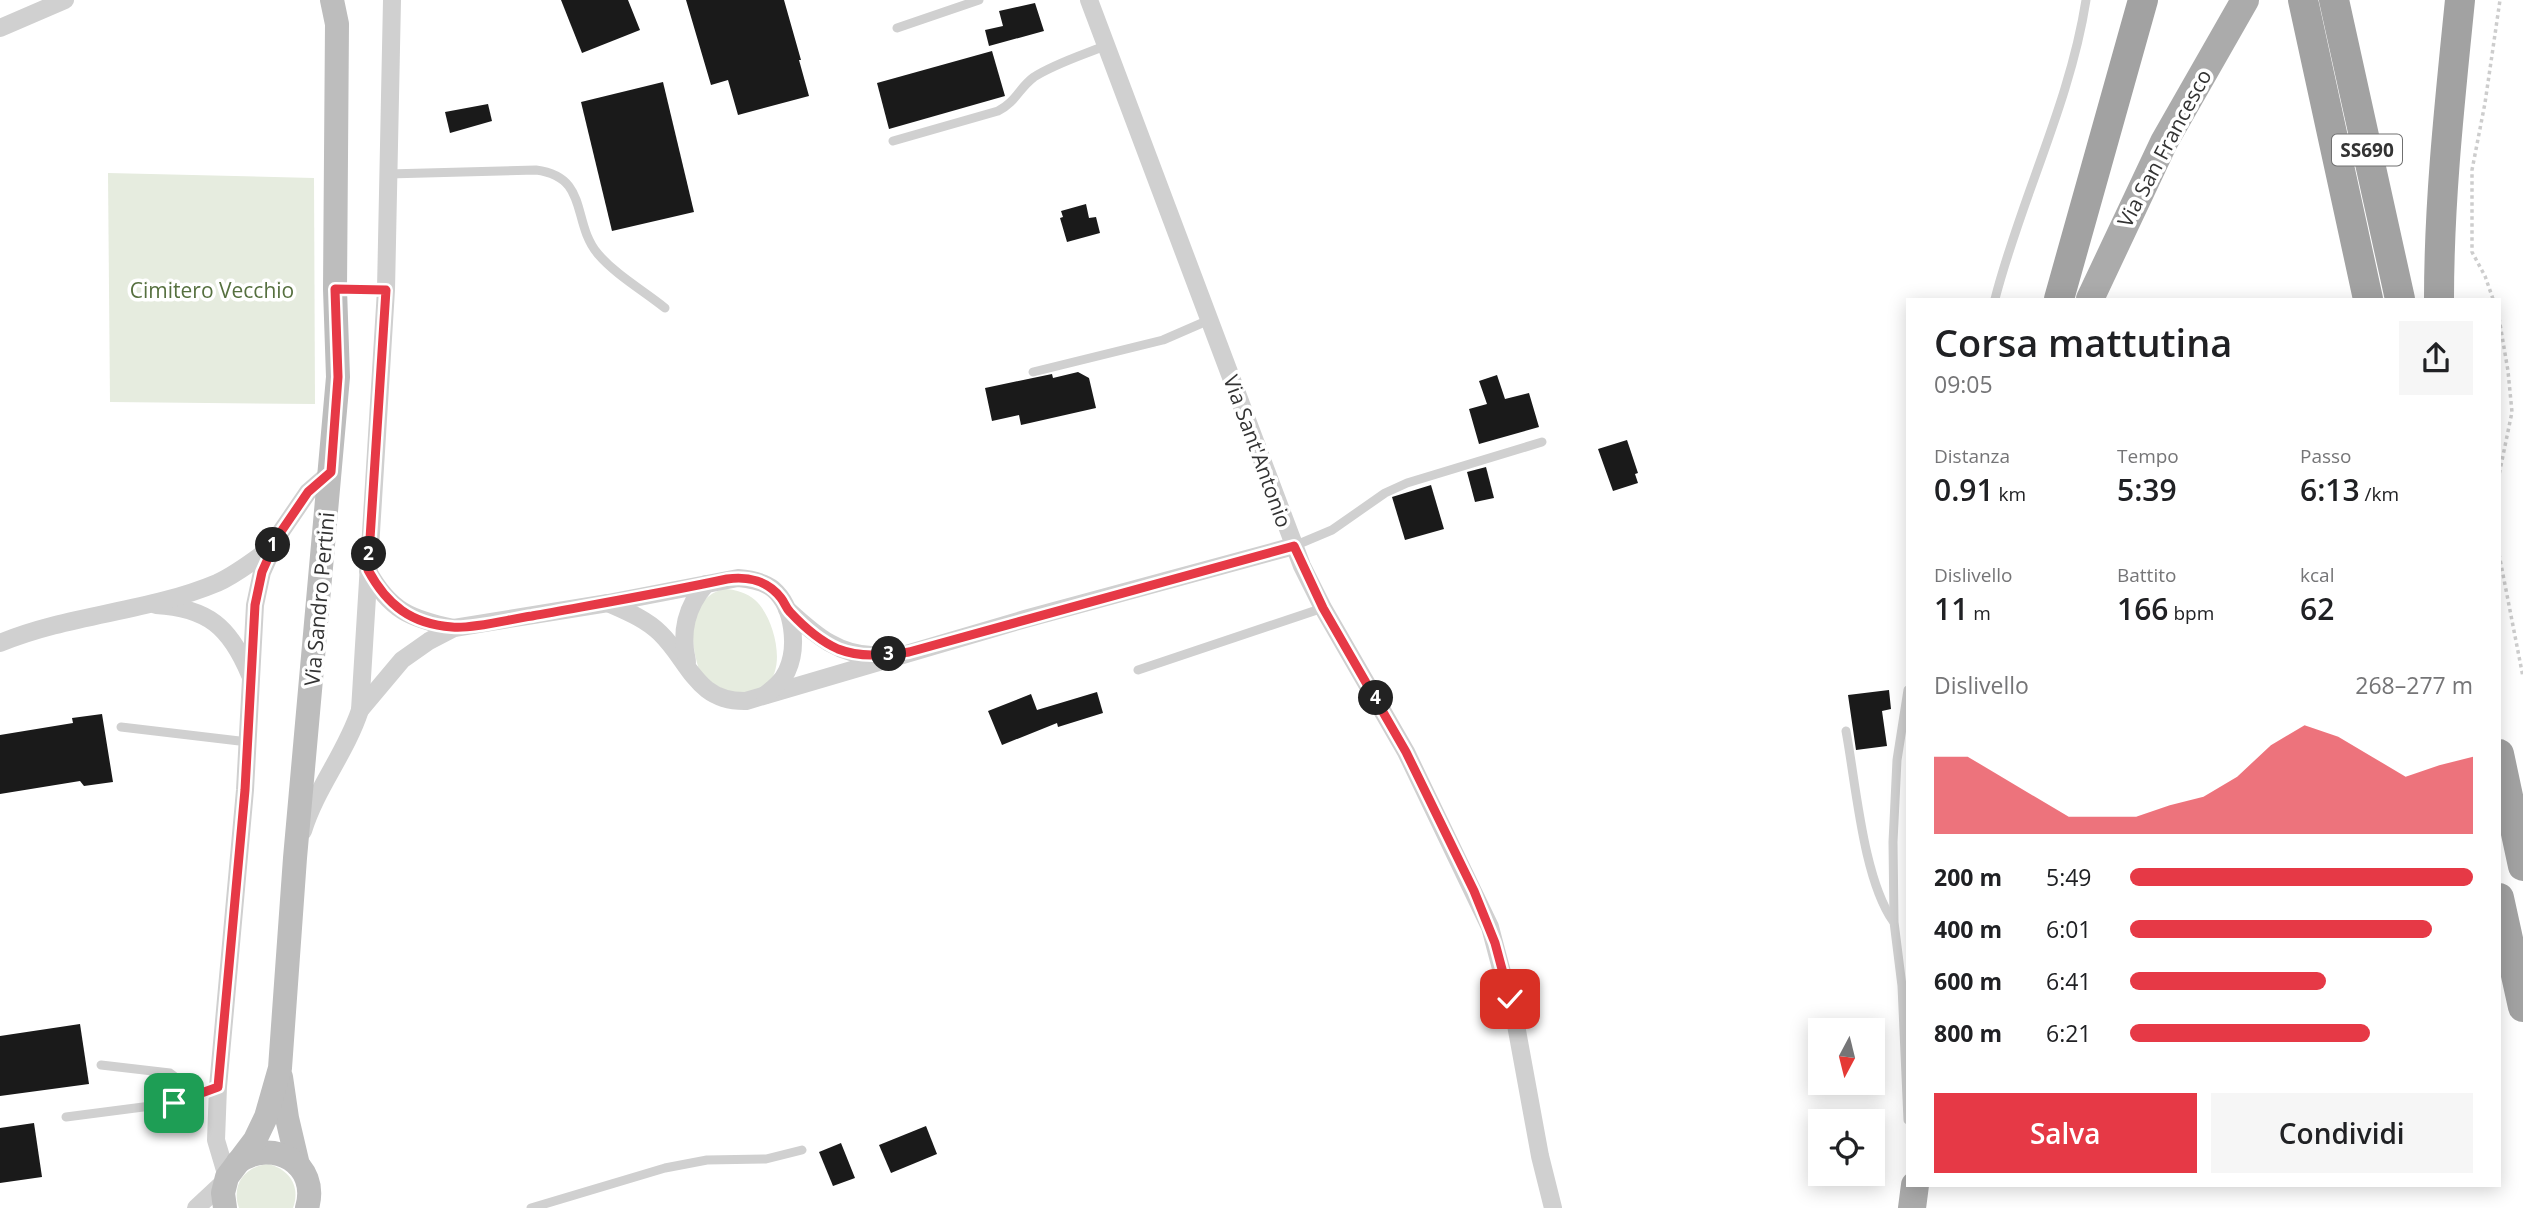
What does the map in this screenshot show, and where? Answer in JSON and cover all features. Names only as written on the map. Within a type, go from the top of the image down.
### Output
[{"type":"highway","points":[[2059,298],[2143,0]]},
{"type":"highway","name":"SS690","points":[[2304,0],[2368,298]]},
{"type":"highway","name":"SS690","points":[[2334,0],[2400,298]]},
{"type":"highway","points":[[2439,298],[2447,131],[2460,0]]},
{"type":"highway","points":[[2501,763],[2523,866]]},
{"type":"highway","points":[[2501,907],[2523,1007]]},
{"type":"main road","name":"Via Sandro Pertini","points":[[230,1173],[255,1140],[266,1117],[280,1068],[295,858],[338,377],[334,12],[346,0]]},
{"type":"main road","name":"Via San Francesco","points":[[2090,298],[2164,142],[2241,6]]},
{"type":"main road","points":[[280,1068],[287,1118],[298,1165],[309,1188],[307,1208]]},
{"type":"main road","points":[[225,1208],[223,1194],[230,1173],[247,1156],[268,1151],[290,1158],[298,1165]]},
{"type":"main road","points":[[1912,1208],[1915,1187]]},
{"type":"street","points":[[295,858],[306,822],[331,768],[353,732],[360,710],[386,290],[392,0]]},
{"type":"street","name":"Via Sant'Antonio","points":[[1089,0],[1294,546],[1323,608],[1406,752],[1490,927],[1516,1025],[1540,1156],[1553,1208]]},
{"type":"street","points":[[0,29],[55,2]]},
{"type":"street","points":[[196,1208],[230,1173],[216,1140],[218,1087],[248,742],[255,605],[262,572],[272,547],[301,501],[331,472]]},
{"type":"street","points":[[608,603],[635,615],[658,631],[702,686],[718,697],[736,701],[755,700],[909,652],[1294,546]]},
{"type":"street","points":[[0,643],[52,625],[180,595],[219,582],[272,547]]},
{"type":"street","points":[[368,570],[382,593],[395,607],[424,621],[454,628]]},
{"type":"street","points":[[360,710],[402,660],[429,640],[454,628],[738,578],[752,579],[772,588],[787,609],[835,648],[870,656],[909,652]]},
{"type":"street","points":[[688,669],[683,643],[685,622],[693,602],[706,584]]},
{"type":"street","points":[[132,607],[152,605],[182,608],[209,618],[230,638],[252,679]]},
{"type":"street","points":[[755,700],[774,689],[788,669],[792,638],[787,609]]},
{"type":"lane","points":[[897,28],[979,0]]},
{"type":"lane","points":[[1995,298],[2013,235],[2075,58],[2086,0]]},
{"type":"lane","points":[[893,141],[998,111],[1011,103],[1024,86],[1037,76],[1107,45]]},
{"type":"lane","points":[[388,174],[536,170],[562,177],[573,191],[589,240],[600,257],[665,308]]},
{"type":"lane","points":[[1033,372],[1163,340],[1209,320]]},
{"type":"lane","points":[[1294,546],[1332,530],[1396,487],[1542,442]]},
{"type":"lane","points":[[1138,670],[1323,608]]},
{"type":"lane","points":[[1906,706],[1895,789],[1894,922],[1902,986],[1906,1075]]},
{"type":"lane","points":[[121,727],[248,742]]},
{"type":"lane","points":[[1846,731],[1873,879],[1884,908],[1894,922]]},
{"type":"lane","points":[[101,1065],[170,1073],[198,1094]]},
{"type":"lane","points":[[66,1117],[174,1103],[218,1087]]},
{"type":"lane","points":[[531,1208],[665,1168],[707,1160],[766,1159],[802,1150]]},
{"type":"path","points":[[2493,298],[2472,252],[2472,170],[2500,0]]},
{"type":"path","points":[[2501,330],[2512,412],[2501,465]]},
{"type":"path","points":[[2501,564],[2523,677]]},
{"type":"green space","name":"Cimitero Vecchio","points":[[108,173],[314,178],[315,404],[110,402]]},
{"type":"green space","points":[[724,589],[745,593],[762,607],[776,642],[776,667],[773,677],[766,685],[735,696],[702,677],[694,652],[696,613],[711,594]]},
{"type":"green space","points":[[268,1164],[282,1170],[291,1180],[295,1193],[293,1208],[239,1208],[237,1192],[242,1178],[252,1169]]},
{"type":"building","points":[[561,0],[628,0],[640,30],[582,53]]},
{"type":"building","points":[[686,0],[784,0],[809,96],[738,115],[728,80],[711,85]]},
{"type":"building","points":[[1035,3],[1044,31],[989,46],[985,30],[1003,26],[999,11]]},
{"type":"building","points":[[992,51],[1005,96],[889,129],[877,83]]},
{"type":"building","points":[[663,82],[694,212],[612,231],[581,102]]},
{"type":"building","points":[[488,104],[492,121],[450,133],[445,112]]},
{"type":"building","points":[[1086,204],[1089,218],[1096,217],[1100,233],[1067,242],[1060,218],[1063,217],[1061,211]]},
{"type":"building","points":[[1078,372],[1089,378],[1096,408],[1021,425],[1019,415],[992,421],[985,388],[1052,374],[1053,378]]},
{"type":"building","points":[[1497,375],[1505,399],[1529,393],[1539,427],[1479,444],[1469,409],[1487,404],[1479,381]]},
{"type":"building","points":[[1627,440],[1638,473],[1635,474],[1638,483],[1613,491],[1598,449]]},
{"type":"building","points":[[1486,467],[1494,498],[1475,502],[1467,472]]},
{"type":"building","points":[[1431,485],[1444,529],[1405,540],[1392,497]]},
{"type":"building","points":[[1889,690],[1891,709],[1882,711],[1887,746],[1856,750],[1848,695]]},
{"type":"building","points":[[1097,692],[1103,713],[1058,727],[1057,723],[1002,745],[988,711],[1031,694],[1037,710]]},
{"type":"building","points":[[102,714],[113,782],[84,786],[80,781],[0,794],[0,735],[73,723],[72,718]]},
{"type":"building","points":[[80,1024],[89,1084],[0,1096],[0,1036]]},
{"type":"building","points":[[34,1123],[42,1177],[0,1183],[0,1128]]},
{"type":"building","points":[[926,1126],[937,1154],[891,1173],[879,1145]]},
{"type":"building","points":[[841,1143],[855,1178],[833,1186],[819,1152]]},
{"type":"route","points":[[174,1103],[218,1087],[245,790],[255,605],[262,572],[278,536],[308,492],[331,472],[338,377],[335,289],[386,290],[368,570],[388,601],[405,613],[424,621],[454,628],[745,578],[772,588],[787,609],[835,648],[870,656],[884,655],[909,652],[1294,546],[1323,608],[1406,752],[1474,891],[1490,927],[1510,999]]}]
